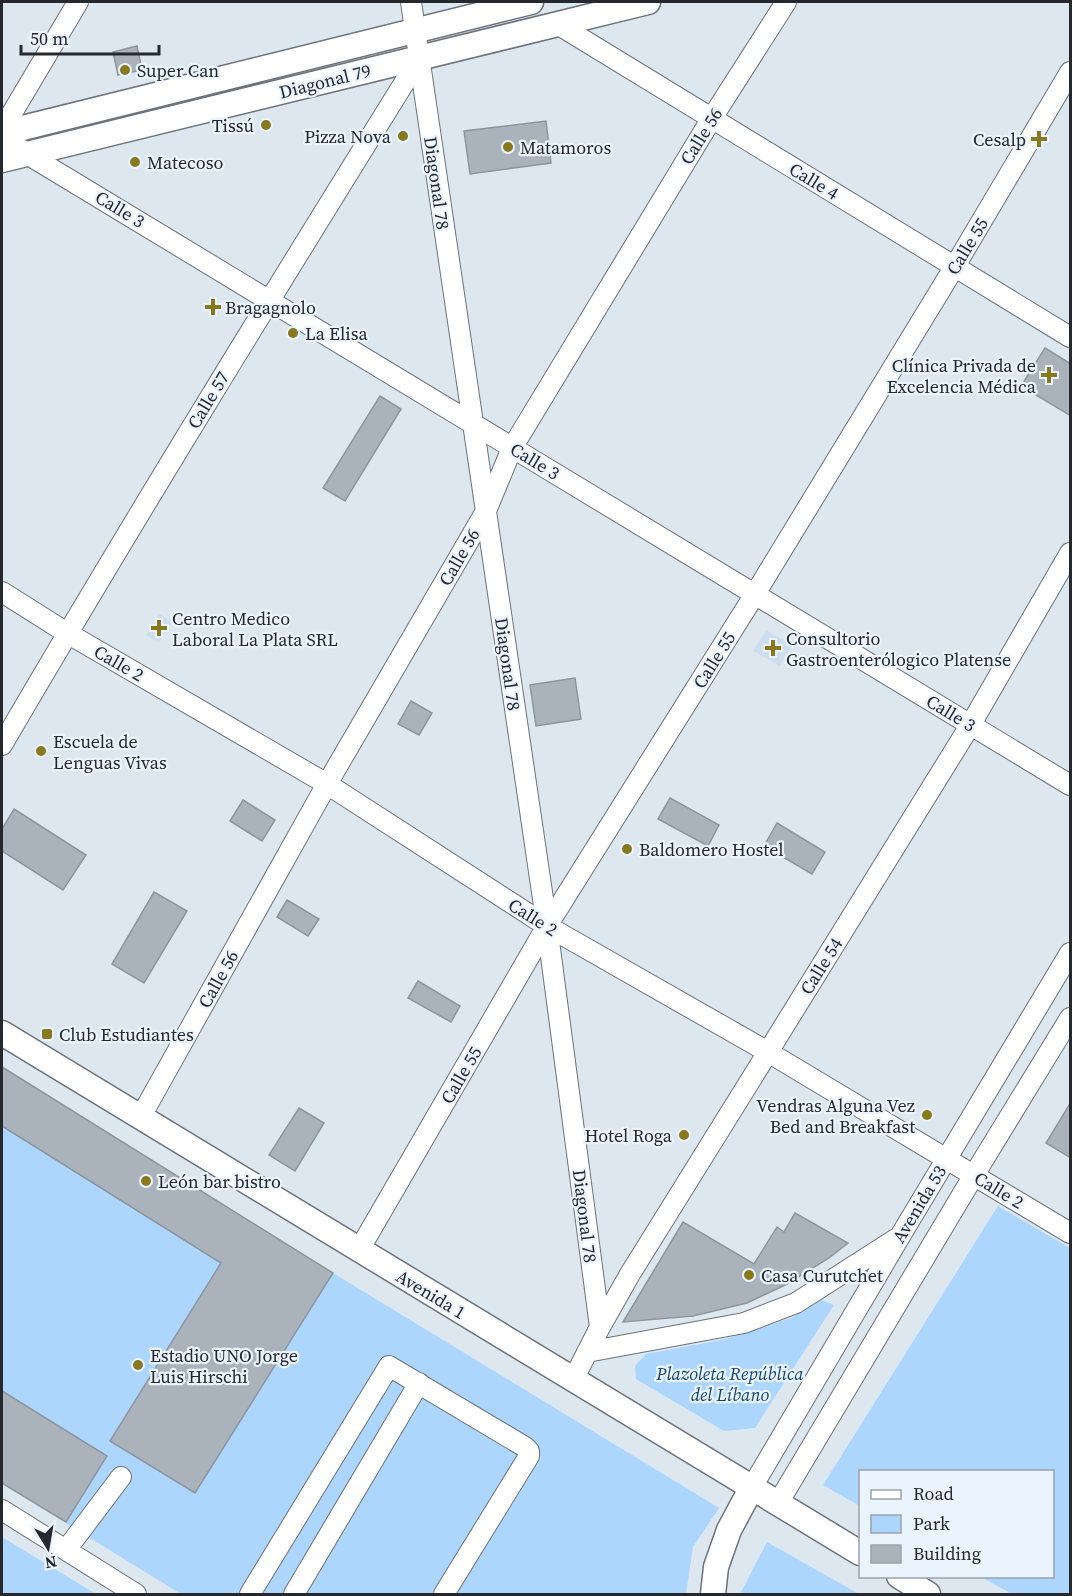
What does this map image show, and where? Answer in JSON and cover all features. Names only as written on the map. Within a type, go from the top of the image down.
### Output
[{"type":"main road","name":"Diagonal 79","points":[[2,133],[528,2]]},
{"type":"main road","name":"Diagonal 79","points":[[2,160],[648,2]]},
{"type":"main road","name":"Avenida 1","points":[[2,1033],[859,1552]]},
{"type":"main road","points":[[713,1594],[716,1567],[729,1530],[752,1488]]},
{"type":"main road","points":[[902,1578],[928,1594]]},
{"type":"street","points":[[2,133],[78,2]]},
{"type":"street","name":"Diagonal 78","points":[[411,2],[547,926],[600,1327]]},
{"type":"street","name":"Calle 56","points":[[140,1118],[327,784],[486,511],[512,448],[712,118],[786,2]]},
{"type":"street","name":"Calle 4","points":[[558,25],[1071,337]]},
{"type":"street","name":"Calle 57","points":[[2,745],[67,633],[419,58]]},
{"type":"street","name":"Calle 55","points":[[359,1250],[547,926],[755,594],[1071,72]]},
{"type":"street","name":"Calle 3","points":[[2,133],[27,154],[1071,785]]},
{"type":"street","name":"Calle 54","points":[[573,1380],[630,1274],[971,724],[1071,553]]},
{"type":"street","name":"Calle 2","points":[[2,592],[67,633],[327,784],[547,926],[768,1052],[1071,1233]]},
{"type":"street","name":"Avenida 53","points":[[752,1488],[1071,953]]},
{"type":"street","name":"Avenida 53","points":[[778,1503],[974,1175],[1071,1018]]},
{"type":"street","points":[[587,1352],[744,1323],[795,1303],[899,1238]]},
{"type":"street","points":[[250,1594],[389,1366],[529,1451],[529,1456],[444,1594]]},
{"type":"street","points":[[294,1594],[419,1383]]},
{"type":"street","points":[[66,1550],[122,1477]]},
{"type":"street","points":[[2,1510],[136,1594]]},
{"type":"shaded area","name":"Centro Medico Laboral La Plata SRL","points":[[159,614],[172,621],[159,643],[146,635]]},
{"type":"shaded area","name":"Consultorio Gastroenterólogico Platense","points":[[766,630],[792,645],[780,666],[753,651]]},
{"type":"green space","points":[[2,1066],[333,1273],[719,1508],[693,1547],[686,1594],[181,1594],[2,1484]]},
{"type":"green space","points":[[998,1206],[1070,1248],[1070,1594],[1012,1594],[983,1578],[1054,1578],[1054,1470],[859,1470],[859,1505],[823,1485]]},
{"type":"green space","name":"Plazoleta República del Líbano","points":[[822,1300],[834,1305],[755,1428],[724,1431],[636,1379],[635,1366],[646,1354],[726,1339],[791,1318]]},
{"type":"green space","points":[[2,1537],[96,1594],[2,1594]]},
{"type":"green space","points":[[767,1542],[859,1594],[740,1594]]},
{"type":"building","points":[[137,46],[142,70],[118,75],[113,52]]},
{"type":"building","name":"Matamoros","points":[[546,121],[551,163],[470,174],[464,131]]},
{"type":"building","name":"Clínica Privada de Excelencia Médica","points":[[1045,348],[1071,364],[1071,416],[1021,386]]},
{"type":"building","points":[[380,396],[401,409],[345,501],[323,488]]},
{"type":"building","points":[[575,678],[581,719],[536,726],[530,685]]},
{"type":"building","points":[[411,701],[432,713],[419,735],[398,724]]},
{"type":"building","points":[[670,798],[719,825],[708,846],[658,819]]},
{"type":"building","points":[[243,800],[275,820],[262,841],[230,821]]},
{"type":"building","points":[[14,809],[86,855],[63,890],[2,851],[2,829]]},
{"type":"building","points":[[777,823],[825,852],[812,874],[764,846]]},
{"type":"building","points":[[154,892],[187,911],[144,983],[112,964]]},
{"type":"building","points":[[287,900],[319,919],[308,936],[277,917]]},
{"type":"building","points":[[418,981],[460,1006],[451,1022],[408,998]]},
{"type":"building","points":[[2,1067],[333,1273],[195,1493],[110,1441],[221,1263],[2,1126]]},
{"type":"building","points":[[1071,1102],[1071,1158],[1046,1143]]},
{"type":"building","points":[[299,1108],[324,1123],[295,1171],[269,1155]]},
{"type":"building","points":[[795,1213],[848,1243],[829,1258],[787,1284],[747,1303],[693,1316],[623,1322],[683,1222],[754,1264],[777,1227],[784,1232]]},
{"type":"building","points":[[2,1391],[107,1456],[66,1522],[2,1483]]},
{"type":"place","name":"Super Can","points":[[125,70]]},
{"type":"place","name":"Tissú","points":[[266,125]]},
{"type":"place","name":"Pizza Nova","points":[[403,136]]},
{"type":"place","name":"Cesalp","points":[[1039,139]]},
{"type":"place","name":"Matamoros","points":[[508,147]]},
{"type":"place","name":"Matecoso","points":[[135,162]]},
{"type":"place","name":"Bragagnolo","points":[[213,307]]},
{"type":"place","name":"La Elisa","points":[[293,333]]},
{"type":"place","name":"Clínica Privada de Excelencia Médica","points":[[1049,375]]},
{"type":"place","name":"Centro Medico Laboral La Plata SRL","points":[[159,628]]},
{"type":"place","name":"Consultorio Gastroenterólogico Platense","points":[[773,648]]},
{"type":"place","name":"Escuela de Lenguas Vivas","points":[[41,751]]},
{"type":"place","name":"Baldomero Hostel","points":[[627,849]]},
{"type":"place","name":"Club Estudiantes","points":[[47,1034]]},
{"type":"place","name":"Vendras Alguna Vez Bed and Breakfast","points":[[927,1115]]},
{"type":"place","name":"Hotel Roga","points":[[684,1135]]},
{"type":"place","name":"León bar bistro","points":[[146,1181]]},
{"type":"place","name":"Casa Curutchet","points":[[749,1275]]},
{"type":"place","name":"Estadio UNO Jorge Luis Hirschi","points":[[138,1365]]}]
